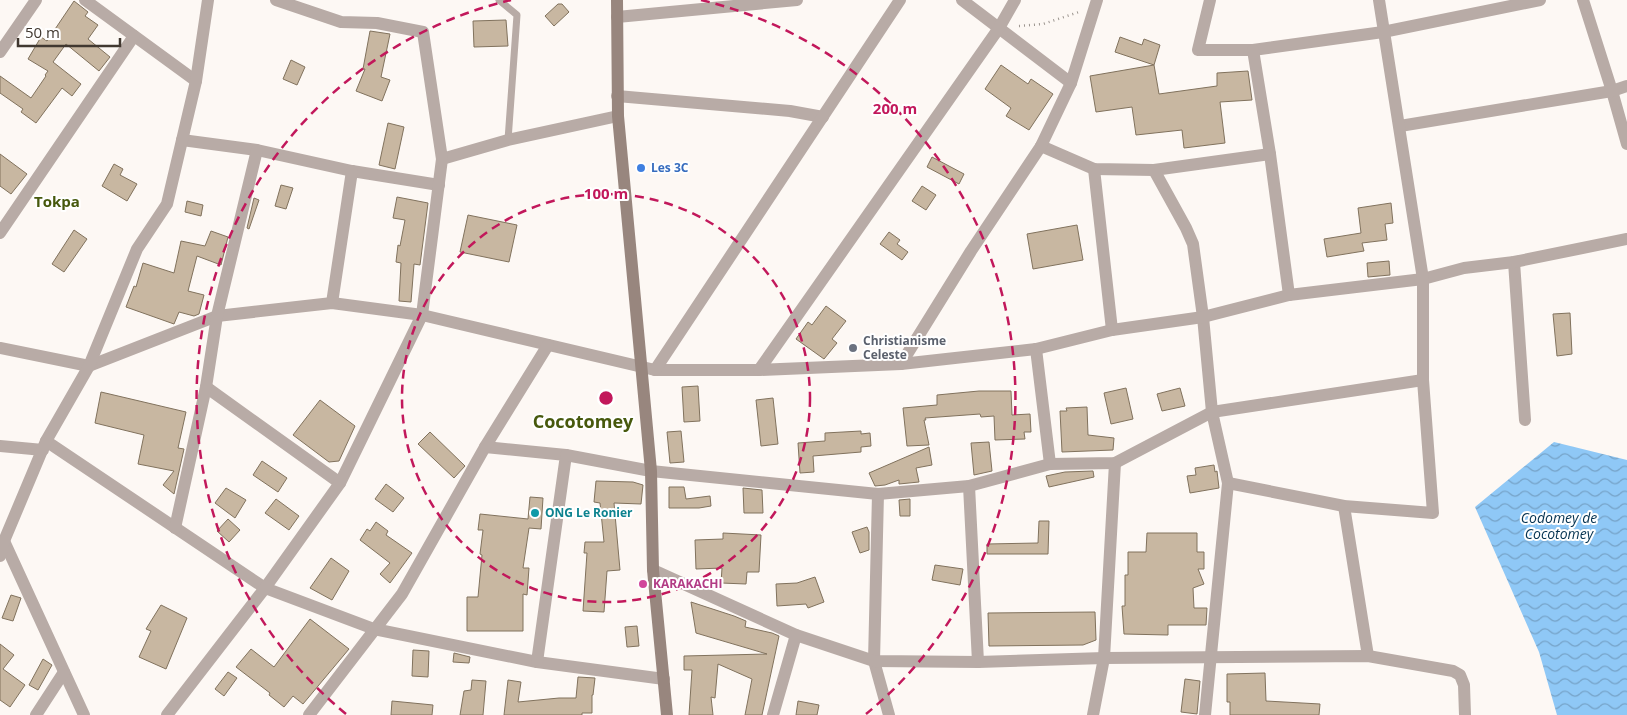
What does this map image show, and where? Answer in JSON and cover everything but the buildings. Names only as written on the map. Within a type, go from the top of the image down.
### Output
[{"type":"main road","points":[[617,0],[618,116],[651,471],[653,570],[667,715]]},
{"type":"street","points":[[0,52],[36,0]]},
{"type":"street","points":[[85,0],[196,81]]},
{"type":"street","points":[[0,556],[4,541],[45,445],[89,366],[137,250],[167,204],[196,81],[208,0]]},
{"type":"street","points":[[617,17],[797,0]]},
{"type":"street","points":[[655,370],[900,0]]},
{"type":"street","points":[[962,0],[1071,83]]},
{"type":"street","points":[[759,370],[999,28],[1014,0]]},
{"type":"street","points":[[1210,0],[1198,50],[1253,50],[1384,32],[1540,0]]},
{"type":"street","points":[[1228,483],[1344,506],[1433,513],[1423,380],[1423,279],[1379,0]]},
{"type":"street","points":[[1583,0],[1627,144]]},
{"type":"street","points":[[167,715],[265,588],[340,483],[422,315],[442,159],[423,32],[377,22],[341,22],[284,2]]},
{"type":"street","points":[[901,364],[971,252],[1041,146],[1071,83],[1096,3]]},
{"type":"street","points":[[0,233],[134,36]]},
{"type":"street","points":[[1253,50],[1270,154],[1289,296]]},
{"type":"street","points":[[1400,126],[1612,91],[1627,86]]},
{"type":"street","points":[[617,96],[790,111],[823,117]]},
{"type":"street","points":[[442,159],[508,140],[618,116]]},
{"type":"street","points":[[182,140],[257,150],[352,171],[439,185]]},
{"type":"street","points":[[1041,146],[1094,169],[1154,170],[1270,154]]},
{"type":"street","points":[[176,528],[206,387],[217,316],[257,150]]},
{"type":"street","points":[[1094,169],[1112,330]]},
{"type":"street","points":[[1154,170],[1193,244],[1212,412],[1228,483],[1205,715]]},
{"type":"street","points":[[332,303],[352,171]]},
{"type":"street","points":[[0,348],[89,366],[217,316],[332,303],[422,315],[655,370],[759,370],[901,364],[1036,349],[1112,330],[1202,316],[1289,296],[1423,279],[1464,268],[1514,262],[1627,239]]},
{"type":"street","points":[[1514,262],[1525,420]]},
{"type":"street","points":[[309,715],[402,594],[485,447],[548,345]]},
{"type":"street","points":[[1036,349],[1050,464]]},
{"type":"street","points":[[485,447],[566,455],[651,471],[878,494],[969,486],[1050,464],[1115,463],[1212,412],[1423,380]]},
{"type":"street","points":[[206,387],[340,483]]},
{"type":"street","points":[[0,446],[45,445],[176,528],[265,588],[374,629],[537,662],[664,679]]},
{"type":"street","points":[[537,662],[566,455]]},
{"type":"street","points":[[1093,715],[1104,658],[1115,463]]},
{"type":"street","points":[[969,486],[978,662]]},
{"type":"street","points":[[878,494],[874,661],[889,715]]},
{"type":"street","points":[[1344,506],[1368,656]]},
{"type":"street","points":[[4,541],[84,715]]},
{"type":"street","points":[[653,570],[796,635],[874,661],[978,662],[1104,658],[1368,656],[1452,671],[1460,675],[1464,685],[1465,715]]},
{"type":"street","points":[[773,715],[796,635]]},
{"type":"street","points":[[36,715],[64,672]]},
{"type":"lane","points":[[499,0],[517,15],[508,140]]},
{"type":"path","points":[[999,28],[1043,24],[1096,3]]},
{"type":"water","name":"Codomey de Cocotomey","points":[[1554,442],[1627,460],[1627,715],[1557,715],[1539,652],[1475,507]]},
{"type":"place","name":"Les 3C","points":[[641,168]]},
{"type":"place","name":"Christianisme Celeste","points":[[853,348]]},
{"type":"place","name":"ONG Le Ronier","points":[[535,513]]},
{"type":"place","name":"KARAKACHI","points":[[643,584]]},
{"type":"district","name":"Tokpa","points":[[57,202]]},
{"type":"district","name":"Cocotomey","points":[[583,422]]}]
